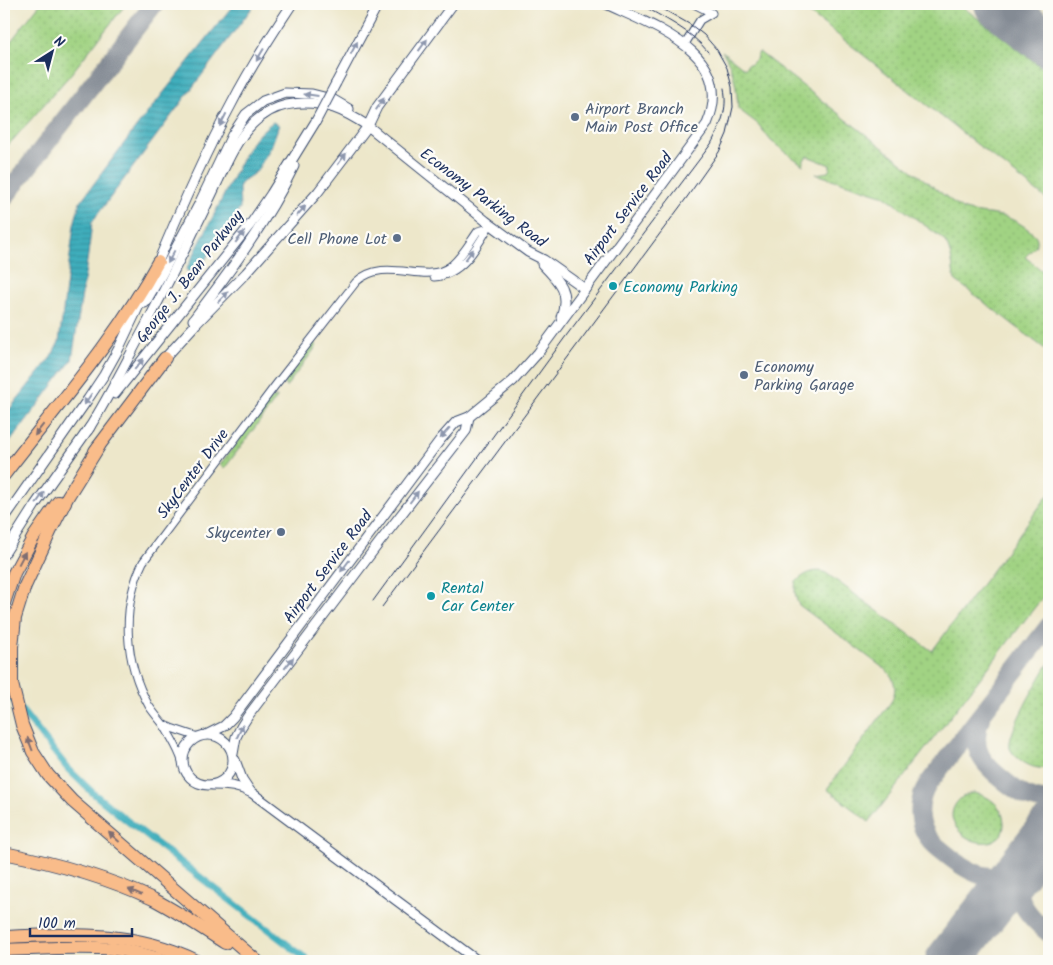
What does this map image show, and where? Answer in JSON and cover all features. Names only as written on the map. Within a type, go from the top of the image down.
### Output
[{"type":"highway","points":[[4,475],[113,334],[158,262]]},
{"type":"highway","points":[[4,602],[14,573],[33,538],[165,358]]},
{"type":"highway","points":[[99,446],[68,496],[51,530],[25,586],[15,618],[12,647],[12,684],[22,725],[33,752],[48,775],[72,801],[256,961]]},
{"type":"highway","points":[[4,853],[90,874],[154,900],[191,921],[252,961]]},
{"type":"highway","points":[[4,937],[107,936],[167,948],[197,961]]},
{"type":"highway","points":[[4,950],[114,949],[167,961]]},
{"type":"street","name":"George J. Bean Parkway","points":[[4,519],[88,399],[119,348],[194,180],[231,104],[292,4]]},
{"type":"street","name":"George J. Bean Parkway","points":[[4,554],[35,505],[125,380],[250,225],[272,194],[316,121],[378,4]]},
{"type":"street","points":[[165,358],[246,273],[313,198],[368,126],[377,107],[453,4]]},
{"type":"street","name":"Airport Service Road","points":[[208,734],[224,726],[233,717],[440,440],[456,422],[469,417],[520,374],[538,353],[707,124],[712,113],[714,96],[710,77],[696,55],[685,44],[650,24],[606,4]]},
{"type":"street","points":[[685,44],[700,20],[712,13],[694,4]]},
{"type":"street","points":[[119,348],[162,274],[199,204],[232,135],[246,114],[263,100],[285,93],[312,94],[332,99],[352,111],[368,126]]},
{"type":"street","points":[[88,430],[105,404],[228,162],[251,124],[264,114],[278,107],[305,103],[335,108],[351,115],[368,126]]},
{"type":"street","points":[[165,358],[237,261],[264,221],[284,188],[316,121]]},
{"type":"street","name":"Economy Parking Road","points":[[368,126],[488,227],[544,260],[585,289]]},
{"type":"street","name":"SkyCenter Drive","points":[[182,761],[179,750],[164,724],[153,711],[140,687],[130,652],[129,612],[134,584],[140,567],[161,536],[356,282],[366,275],[376,272],[436,277],[446,275],[463,264],[488,227]]},
{"type":"street","points":[[528,252],[546,268],[563,290],[565,302],[558,326]]},
{"type":"street","name":"Airport Service Road","points":[[233,755],[236,737],[248,716],[466,431],[469,417]]},
{"type":"street","points":[[164,724],[198,737]]},
{"type":"street","points":[[252,793],[242,779],[230,747],[218,736],[208,734],[194,738],[188,745],[182,761],[184,770],[189,777],[204,785],[229,785],[252,793],[478,961]]},
{"type":"street","points":[[213,785],[221,782],[232,770],[233,755]]},
{"type":"green space","points":[[40,4],[126,4],[70,75],[12,141],[4,147],[4,50]]},
{"type":"green space","points":[[796,4],[959,4],[1049,73],[1049,201],[829,28]]},
{"type":"green space","points":[[722,51],[745,69],[748,64],[750,65],[756,59],[759,52],[962,209],[1008,218],[1019,223],[1034,234],[1037,242],[1025,257],[1049,276],[1049,352],[955,280],[950,251],[942,238],[885,196],[816,174],[828,172],[830,165],[807,156],[803,165],[771,141],[758,124],[738,109],[734,79]]},
{"type":"green space","points":[[314,343],[316,347],[286,387],[284,384],[285,380]]},
{"type":"green space","points":[[277,397],[224,469],[220,465],[225,458],[269,401]]},
{"type":"green space","points":[[1049,494],[1049,589],[869,822],[827,789],[891,702],[895,689],[894,681],[886,670],[799,605],[795,594],[796,582],[810,573],[818,571],[826,573],[932,651]]},
{"type":"green space","points":[[1049,663],[1049,767],[1039,768],[1026,764],[1015,756],[1010,748],[1010,741],[1018,719]]},
{"type":"green space","points":[[974,793],[995,803],[1003,817],[1002,833],[991,841],[982,842],[965,836],[953,822],[952,814],[957,802],[963,796]]},
{"type":"water","points":[[234,4],[255,4],[92,222],[72,360],[4,450],[4,416],[51,357],[59,342],[74,225],[80,202],[137,126]]},
{"type":"water","points":[[273,122],[279,125],[271,147],[256,172],[243,181],[239,187],[240,209],[195,275],[186,270],[241,161],[254,139]]},
{"type":"waterway","points":[[4,687],[12,699]]},
{"type":"waterway","points":[[22,711],[68,769],[94,794],[309,961]]},
{"type":"taxiway","points":[[4,198],[154,4]]},
{"type":"taxiway","points":[[1023,864],[1004,875],[986,876],[969,870],[940,849],[928,837],[921,822],[920,807],[921,799],[928,784],[1049,626]]},
{"type":"taxiway","points":[[981,717],[976,738],[977,747],[985,762],[998,776],[1022,794],[1037,800],[1049,801]]},
{"type":"taxiway","points":[[1023,864],[1019,886],[1023,903],[1033,918],[1049,933]]},
{"type":"runway","points":[[997,4],[1049,44]]},
{"type":"runway","points":[[948,961],[1049,830]]},
{"type":"tram line","points":[[640,4],[685,31],[708,52]]},
{"type":"tram line","points":[[382,607],[719,152],[727,134],[733,107],[732,87],[727,68],[717,50],[704,35],[691,25],[654,4]]},
{"type":"tram line","points":[[373,601],[566,336],[711,144],[723,117],[725,103],[724,88]]},
{"type":"place","name":"Airport Branch Main Post Office","points":[[575,117]]},
{"type":"place","name":"Cell Phone Lot","points":[[397,238]]},
{"type":"place","name":"Economy Parking","points":[[613,286]]},
{"type":"place","name":"Economy Parking Garage","points":[[744,375]]},
{"type":"place","name":"Skycenter","points":[[281,532]]},
{"type":"place","name":"Rental Car Center","points":[[431,596]]}]
